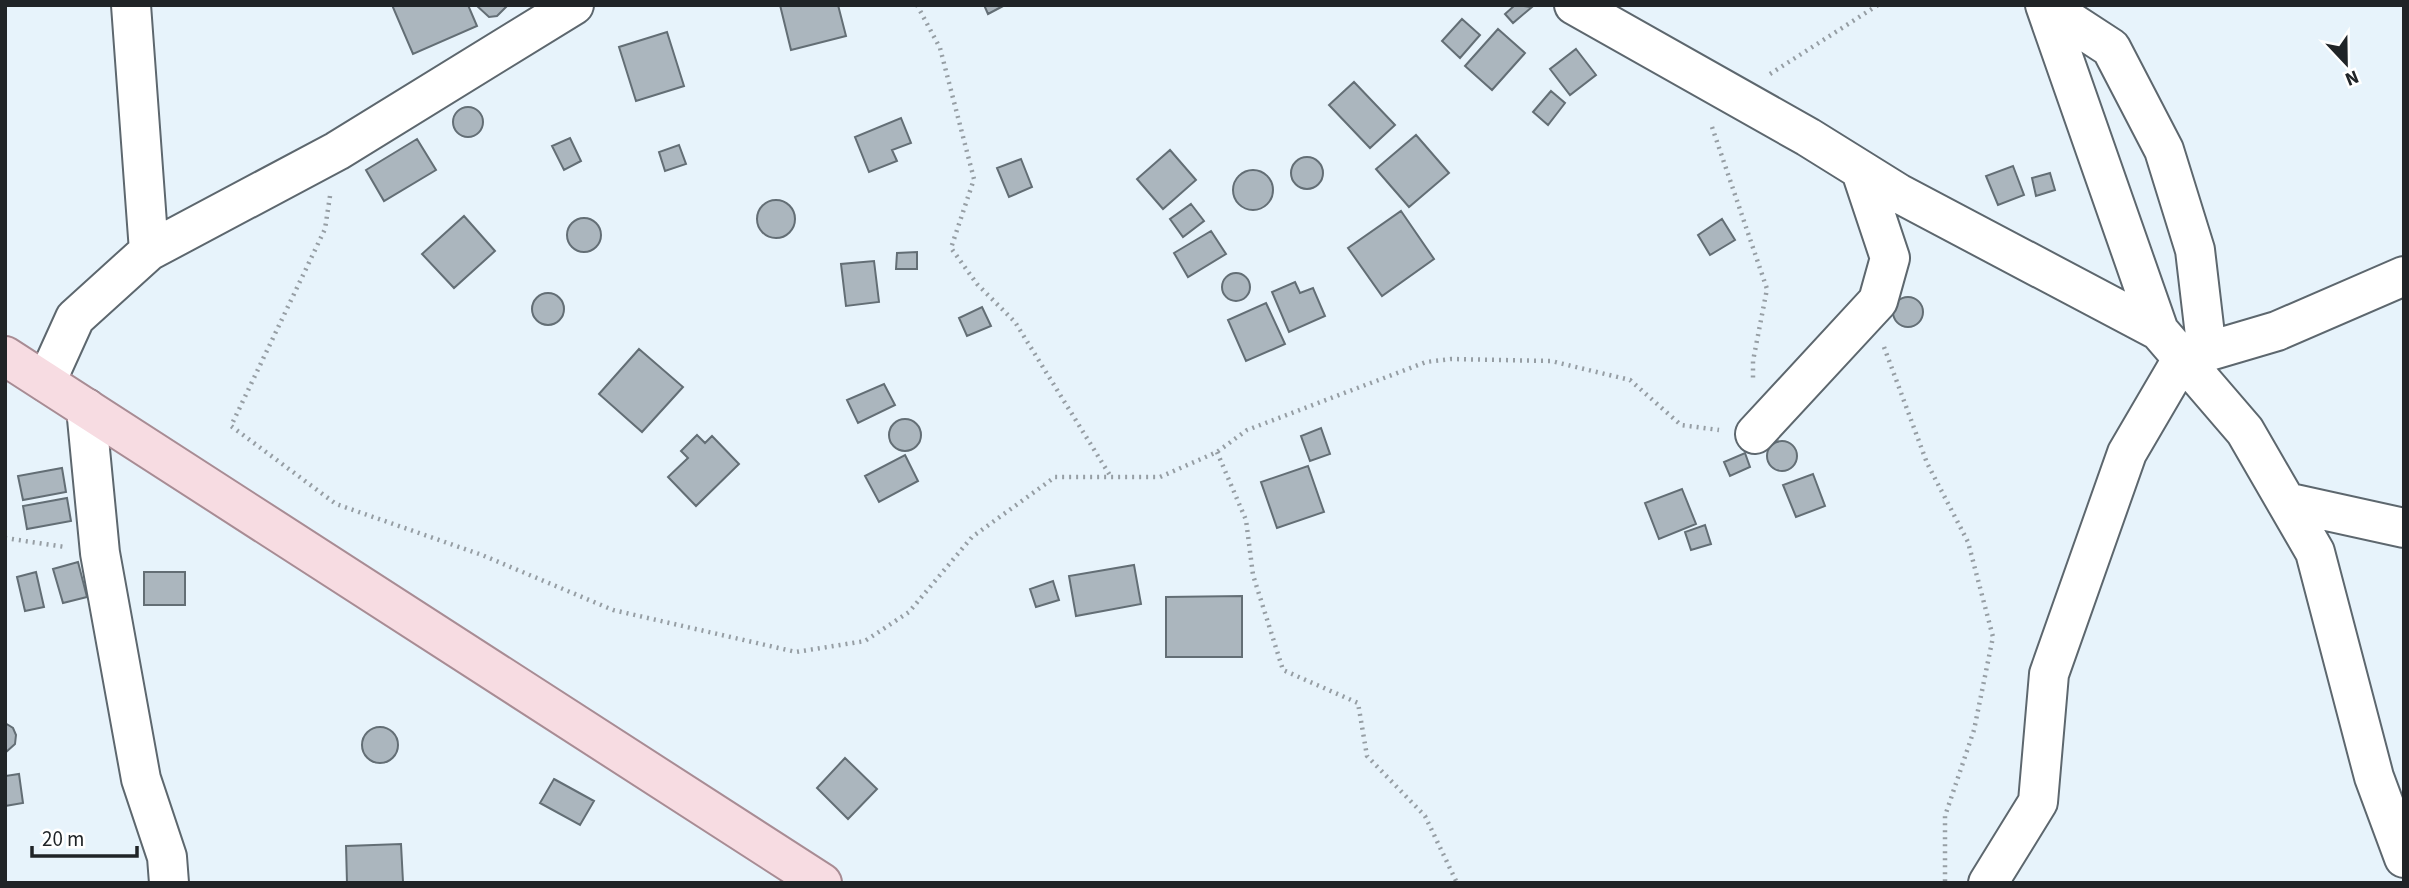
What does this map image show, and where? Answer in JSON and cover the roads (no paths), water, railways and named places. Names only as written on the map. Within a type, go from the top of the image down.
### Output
[{"type":"main road","points":[[5,355],[822,883]]},
{"type":"street","points":[[131,5],[149,251]]},
{"type":"street","points":[[46,382],[75,318],[149,251],[337,150],[574,5]]},
{"type":"street","points":[[1574,5],[1861,171],[2183,347],[2277,331],[2404,276]]},
{"type":"street","points":[[2045,5],[2183,347],[2245,430],[2315,552],[2374,777],[2404,858]]},
{"type":"street","points":[[1988,883],[2038,802],[2049,674],[2127,453],[2183,347],[2195,250],[2164,150],[2111,48],[2045,5]]},
{"type":"street","points":[[1755,434],[1878,301],[1891,258],[1861,171]]},
{"type":"street","points":[[86,408],[100,553],[141,779],[167,856],[169,883]]},
{"type":"street","points":[[2286,502],[2404,527]]}]
